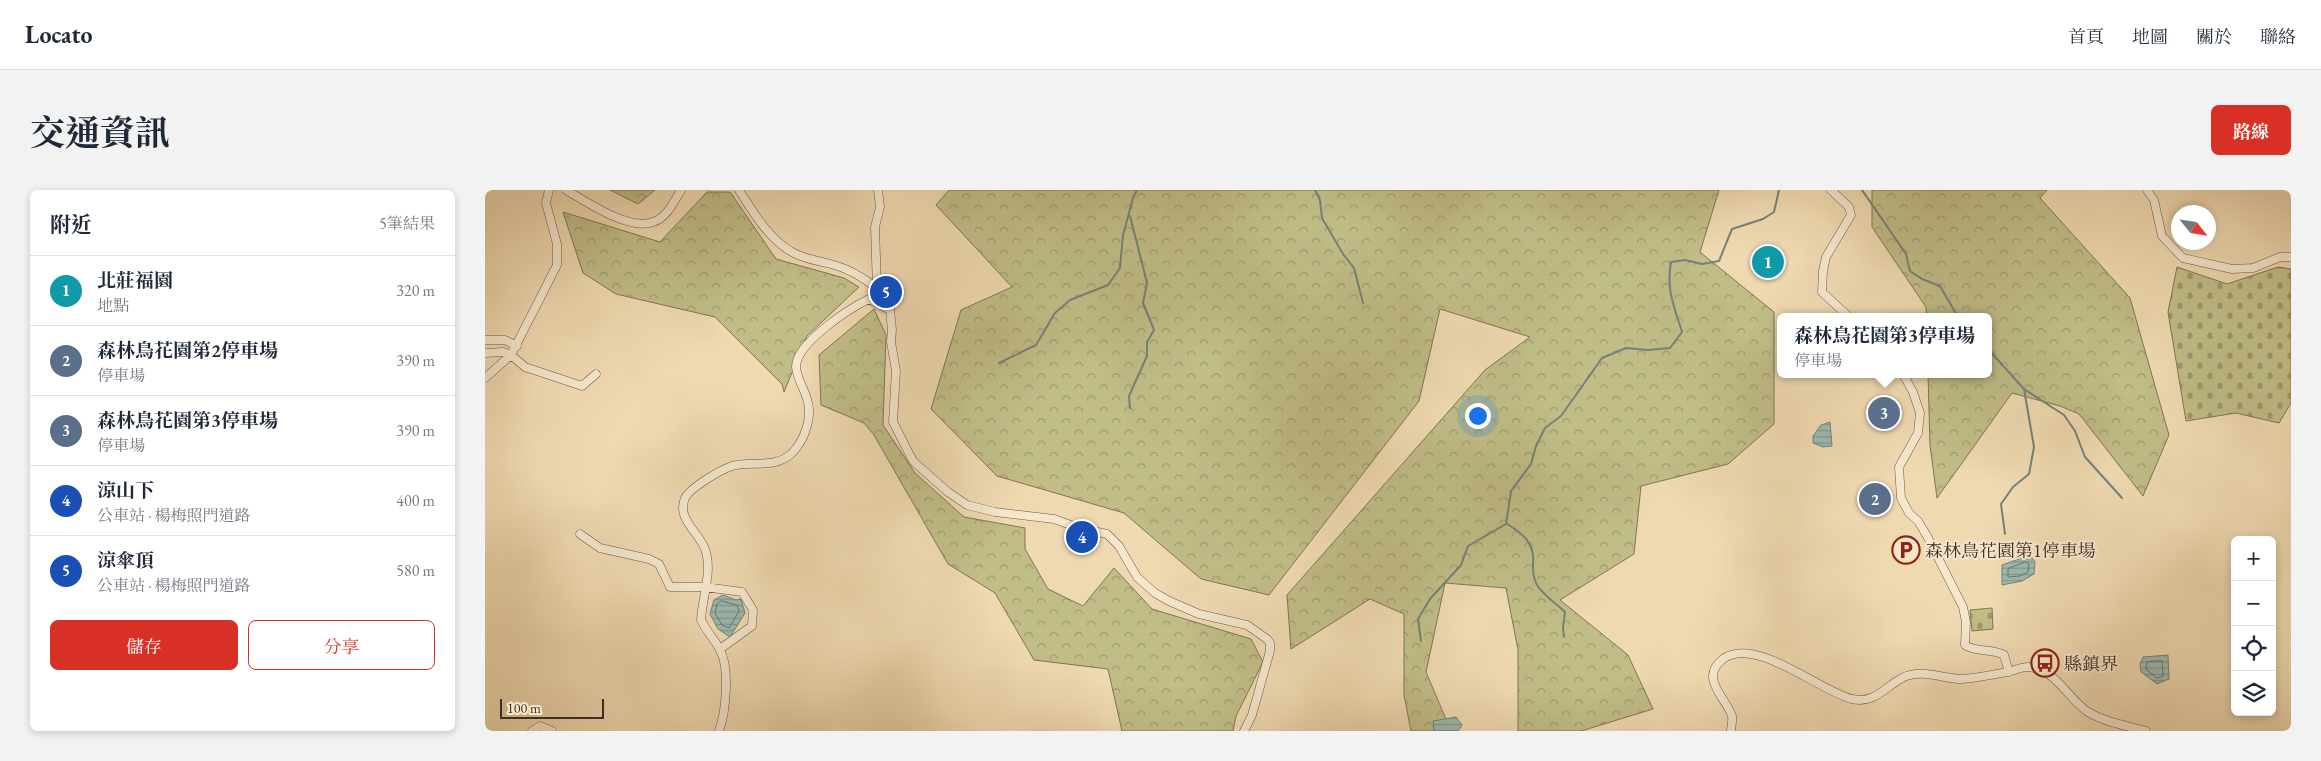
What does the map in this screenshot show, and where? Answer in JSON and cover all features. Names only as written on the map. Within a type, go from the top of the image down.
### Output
[{"type":"street","points":[[485,378],[511,355],[517,346],[557,265],[557,244],[546,203],[549,190]]},
{"type":"street","points":[[566,190],[615,216],[642,224],[654,222],[669,211],[681,190]]},
{"type":"street","points":[[739,190],[752,210],[785,247],[810,260],[846,268],[861,276],[889,299],[892,330],[891,342],[896,371],[893,422],[913,460],[947,492],[967,505],[995,512],[1054,519],[1079,528],[1107,534],[1119,546],[1137,577],[1155,593],[1199,614],[1247,625],[1259,632],[1270,643],[1270,651],[1252,715],[1244,731]]},
{"type":"street","points":[[877,288],[875,228],[880,207],[878,190]]},
{"type":"street","points":[[1831,190],[1849,207],[1851,215],[1826,257],[1822,292],[1845,313]]},
{"type":"street","points":[[2147,190],[2154,200],[2162,236],[2183,258],[2232,269],[2253,268],[2280,257],[2291,257]]},
{"type":"street","points":[[719,731],[723,712],[727,668],[720,649],[701,620],[708,562],[705,548],[684,515],[685,499],[693,489],[733,466],[769,463],[783,459],[794,452],[806,430],[810,411],[796,365],[799,355],[819,332],[854,306],[869,299],[890,310]]},
{"type":"street","points":[[485,340],[505,340],[517,346]]},
{"type":"street","points":[[485,353],[503,352],[511,355],[525,366],[582,386],[596,374]]},
{"type":"street","points":[[1905,378],[1921,413],[1918,432],[1899,467],[1901,498],[1909,513],[1927,536],[1963,607],[1966,622],[1965,646],[1971,650],[1996,650],[2004,655],[2009,672]]},
{"type":"street","points":[[580,534],[600,548],[649,559],[659,564],[671,587],[705,587],[742,592],[753,610],[752,626],[720,649]]},
{"type":"street","points":[[1731,731],[1732,716],[1715,690],[1713,679],[1715,668],[1721,660],[1737,654],[1760,657],[1780,663],[1851,699],[1864,701],[1874,698],[1903,678],[1915,675],[1928,674],[1959,679],[1979,678],[2028,666],[2047,672],[2088,711],[2108,720],[2146,731]]},
{"type":"street","points":[[532,731],[540,726],[552,731]]},
{"type":"green space","points":[[610,190],[655,190],[638,204]]},
{"type":"green space","points":[[949,190],[1719,190],[1700,252],[1774,312],[1774,424],[1728,464],[1641,486],[1634,554],[1560,600],[1628,655],[1653,709],[1581,731],[1518,731],[1518,650],[1506,588],[1445,583],[1426,672],[1451,731],[1411,731],[1404,695],[1404,614],[1370,599],[1291,649],[1287,595],[1485,370],[1530,337],[1440,309],[1419,401],[1269,595],[1201,579],[1124,513],[997,476],[931,409],[961,310],[1012,287],[936,205]]},
{"type":"green space","points":[[1872,190],[2047,190],[2040,198],[2130,298],[2169,435],[2143,496],[2079,414],[2060,406],[2012,393],[1937,498],[1930,445],[1928,378],[1992,378],[1992,313],[1927,313],[1926,307],[1872,227]]},
{"type":"green space","points":[[707,192],[730,192],[776,259],[844,278],[859,287],[807,336],[784,392],[782,384],[715,317],[616,294],[583,273],[563,212],[660,242]]},
{"type":"green space","points":[[2177,267],[2227,284],[2278,267],[2291,269],[2291,403],[2279,423],[2236,413],[2186,421],[2168,312]]},
{"type":"green space","points":[[874,309],[886,335],[883,425],[915,473],[964,517],[1025,528],[1025,549],[1048,589],[1083,606],[1114,568],[1152,609],[1251,639],[1263,662],[1236,716],[1233,731],[1122,731],[1108,669],[1034,660],[995,593],[948,564],[874,435],[864,423],[821,405],[819,355]]},
{"type":"green space","points":[[1992,608],[1993,629],[1972,631],[1970,610]]},
{"type":"water","points":[[1830,422],[1832,446],[1823,447],[1813,443],[1813,436],[1821,425]]},
{"type":"water","points":[[2030,555],[2035,562],[2034,574],[2022,581],[2002,585],[2002,565]]},
{"type":"water","points":[[723,595],[736,600],[741,599],[745,613],[730,637],[718,629],[710,614],[714,600]]},
{"type":"water","points":[[2168,655],[2169,679],[2157,684],[2141,672],[2140,664],[2143,657]]},
{"type":"water","points":[[1456,717],[1462,725],[1458,731],[1434,731],[1433,721]]},
{"type":"waterway","points":[[999,363],[1036,345],[1055,313],[1070,300],[1108,285],[1120,268],[1123,235],[1137,190]]},
{"type":"waterway","points":[[1315,190],[1320,200],[1322,218],[1343,254],[1354,268],[1363,303]]},
{"type":"waterway","points":[[1421,641],[1418,619],[1430,599],[1461,565],[1468,546],[1506,524],[1511,491],[1531,464],[1536,446],[1545,428],[1561,416],[1602,358],[1626,348],[1648,350],[1670,348],[1682,332],[1670,290],[1671,262],[1685,260],[1702,264],[1719,261],[1732,229],[1763,219],[1774,212],[1779,190]]},
{"type":"waterway","points":[[1862,190],[1906,254],[1910,271],[1922,279],[1940,286],[1956,313]]},
{"type":"waterway","points":[[1130,216],[1147,283],[1143,303],[1154,330],[1147,342],[1147,356],[1129,396],[1130,408]]},
{"type":"waterway","points":[[1992,353],[2024,389],[2034,447],[2029,474],[2013,487],[2001,504],[2005,534]]},
{"type":"waterway","points":[[2024,389],[2064,415],[2075,431],[2085,457],[2122,498]]},
{"type":"waterway","points":[[1507,524],[1518,531],[1530,544],[1533,556],[1534,577],[1537,585],[1546,596],[1565,612],[1564,637]]},
{"type":"place","name":"北莊福園","points":[[1768,262]]},
{"type":"place","name":"涼傘頂","points":[[886,292]]},
{"type":"place","name":"森林鳥花園第3停車場","points":[[1884,413]]},
{"type":"place","name":"森林鳥花園第2停車場","points":[[1875,499]]},
{"type":"place","name":"涼山下","points":[[1082,537]]},
{"type":"place","name":"森林鳥花園第1停車場","points":[[1906,550]]},
{"type":"place","name":"縣鎮界","points":[[2045,663]]}]
